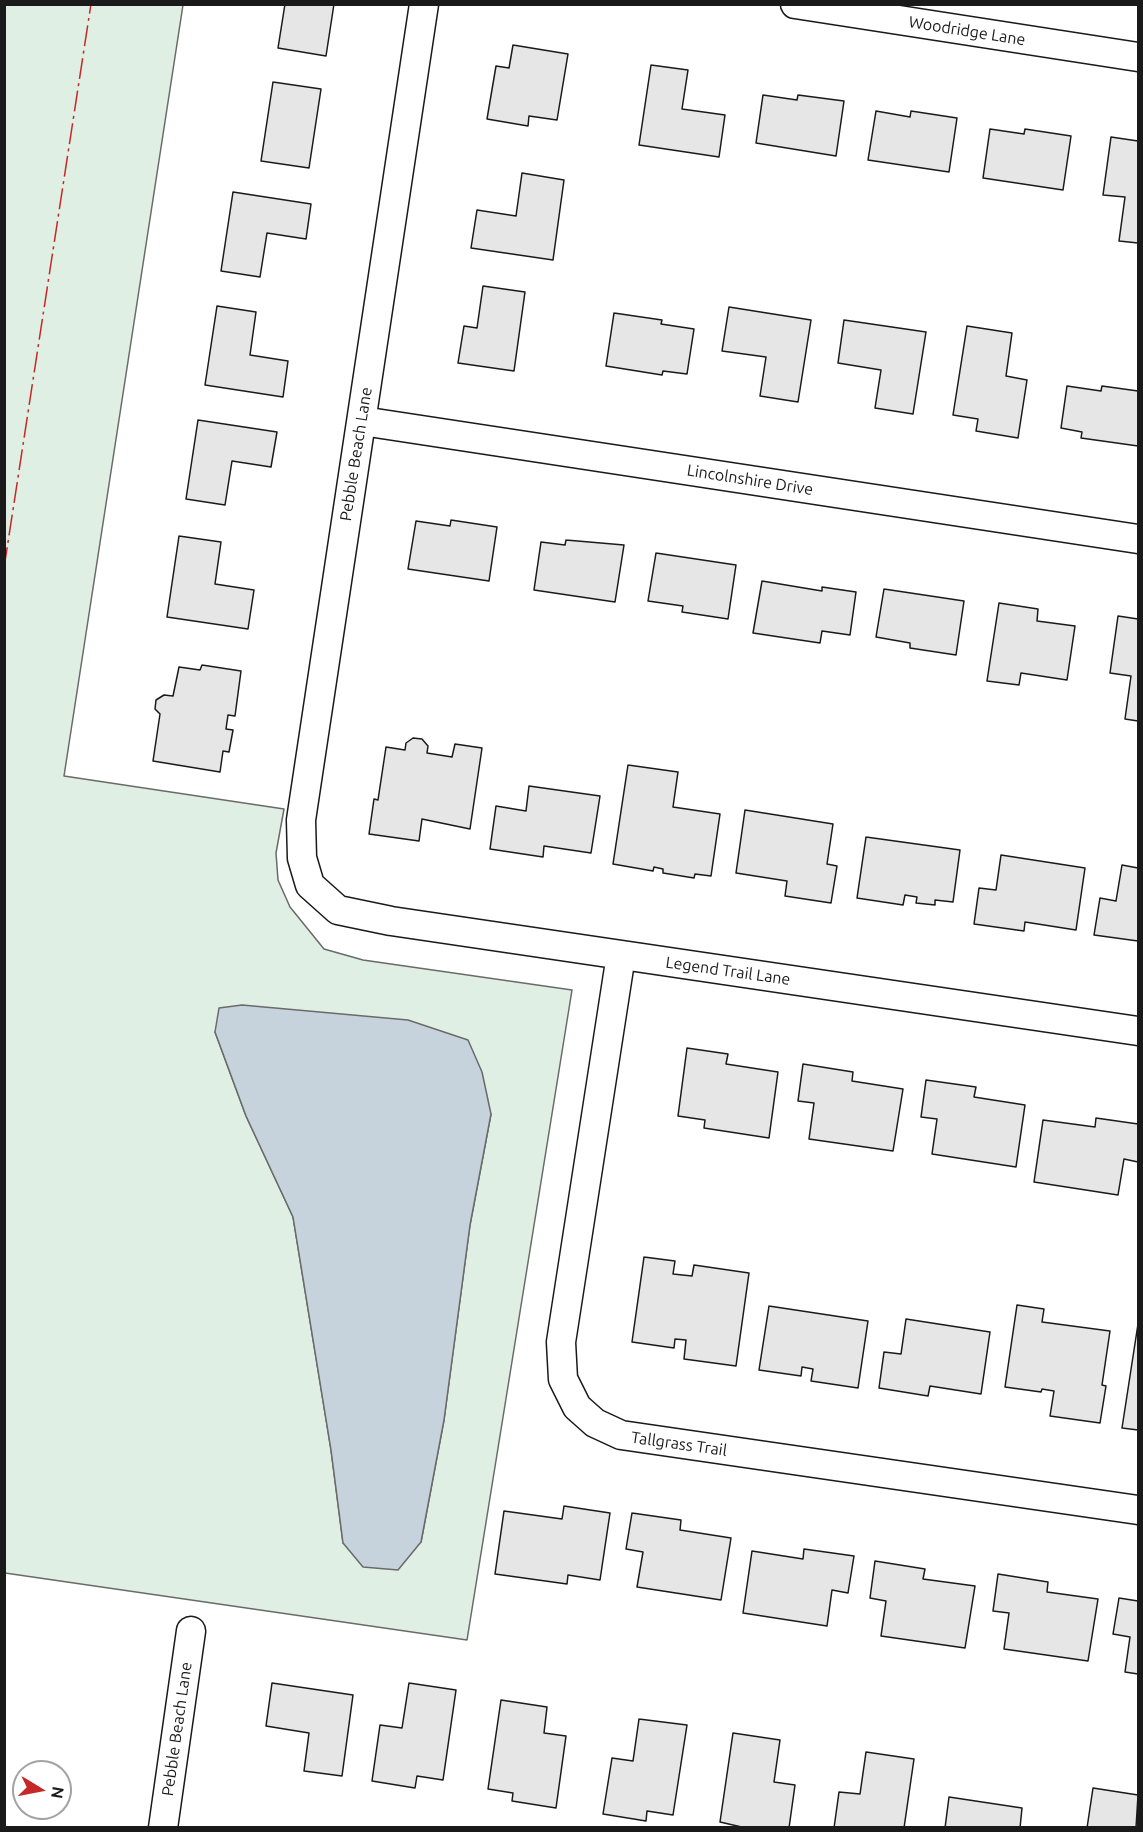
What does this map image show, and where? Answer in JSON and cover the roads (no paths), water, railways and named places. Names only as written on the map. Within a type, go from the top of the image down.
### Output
[{"type":"street","name":"Pebble Beach Lane","points":[[323,898],[310,885],[302,858],[301,820],[424,4]]},
{"type":"street","name":"Woodridge Lane","points":[[795,4],[1138,57]]},
{"type":"street","name":"Lincolnshire Drive","points":[[362,421],[1138,539]]},
{"type":"street","name":"Legend Trail Lane","points":[[323,898],[338,910],[358,915],[1138,1031]]},
{"type":"street","name":"Tallgrass Trail","points":[[621,955],[561,1342],[563,1379],[577,1407],[596,1423],[621,1435],[1138,1510]]},
{"type":"street","name":"Pebble Beach Lane","points":[[163,1827],[191,1631]]}]
